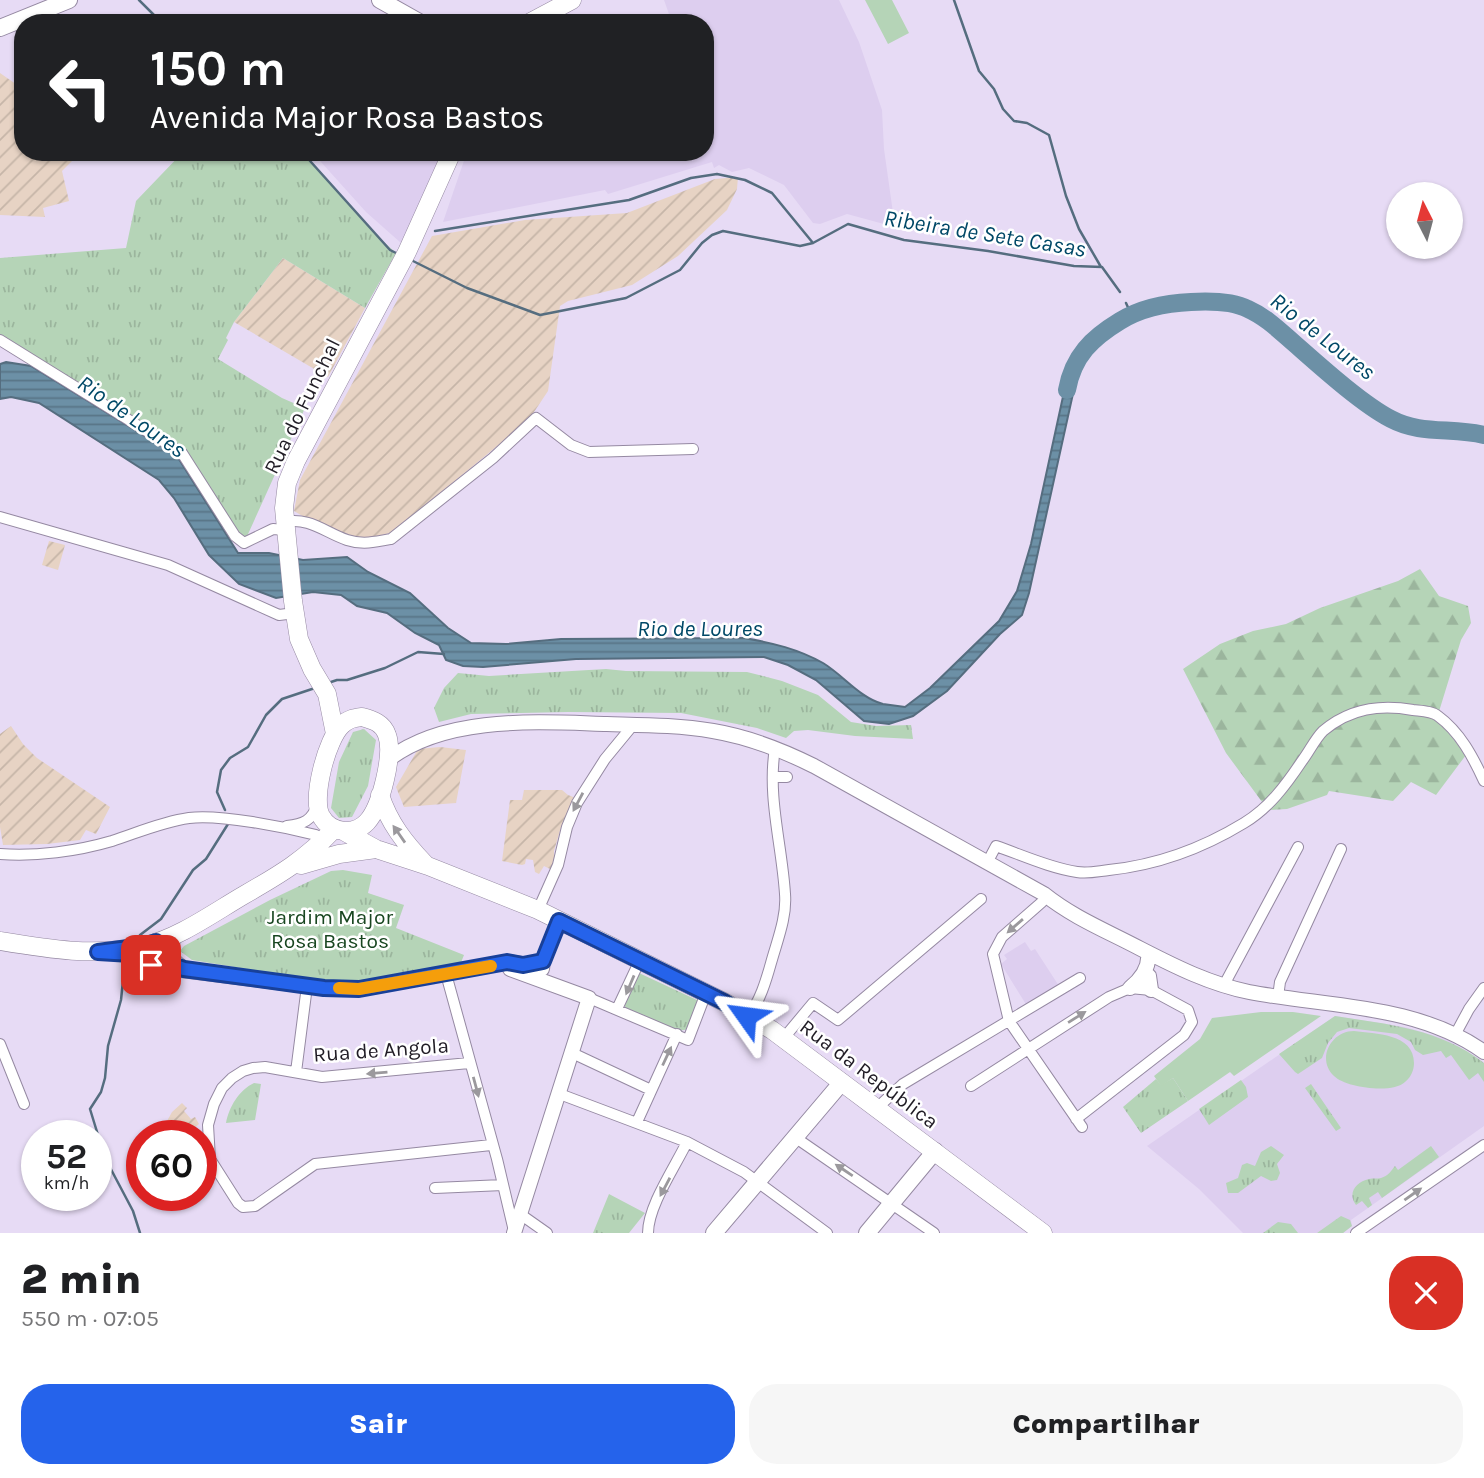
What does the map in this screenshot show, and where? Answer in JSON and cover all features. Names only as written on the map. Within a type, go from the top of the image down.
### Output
[{"type":"main road","points":[[34,14],[69,0]]},
{"type":"main road","points":[[380,0],[406,14]]},
{"type":"main road","points":[[546,14],[565,4]]},
{"type":"main road","name":"Rua do Funchal","points":[[335,734],[327,694],[299,639],[285,531],[284,495],[291,471],[407,252],[448,161]]},
{"type":"main road","name":"Rua do Funchal","points":[[327,694],[362,717],[382,726]]},
{"type":"main road","points":[[315,843],[323,767],[335,734],[341,725],[362,717]]},
{"type":"main road","points":[[288,869],[315,843],[339,830],[356,830],[372,815],[380,796],[389,759],[387,736],[382,726]]},
{"type":"main road","name":"Rua da República","points":[[380,796],[385,813],[401,838],[428,866]]},
{"type":"main road","name":"Rua da República","points":[[318,808],[325,823],[376,849],[428,866],[538,910],[706,993],[772,1030],[1043,1233]]},
{"type":"main road","points":[[0,942],[60,951],[98,952],[150,944],[178,932],[288,869],[339,854],[376,849]]},
{"type":"main road","points":[[716,1233],[842,1082]]},
{"type":"main road","points":[[867,1233],[935,1152]]},
{"type":"street","points":[[0,340],[182,453],[235,536],[244,543],[273,529],[285,531],[303,520],[349,540],[370,543],[391,539],[493,458],[536,418],[571,445],[589,452],[692,449]]},
{"type":"street","points":[[0,517],[168,565],[279,615],[294,607]]},
{"type":"street","points":[[987,863],[996,846],[1069,871],[1084,873],[1121,869],[1181,855],[1245,823],[1265,808],[1283,788],[1321,733],[1338,720],[1377,706],[1394,706],[1435,714],[1448,724],[1472,755],[1484,781]]},
{"type":"street","points":[[389,759],[418,741],[478,727],[551,722],[633,724],[714,731],[775,748],[814,766],[1044,894],[1053,904],[1096,928],[1149,970],[1188,1010],[1191,1017],[1189,1029],[1179,1040],[1079,1123],[1009,1021],[993,954],[1002,937],[1053,904]]},
{"type":"street","points":[[538,910],[558,865],[569,820],[605,759],[633,724]]},
{"type":"street","points":[[382,726],[404,738],[418,741]]},
{"type":"street","points":[[748,1017],[755,1008],[768,974],[785,904],[776,829],[773,771],[775,748]]},
{"type":"street","points":[[773,771],[787,777]]},
{"type":"street","points":[[0,854],[68,849],[109,841],[157,824],[191,818],[277,827],[301,824],[313,816],[318,808]]},
{"type":"street","points":[[277,827],[315,843]]},
{"type":"street","points":[[1224,985],[1298,847]]},
{"type":"street","points":[[1278,997],[1280,982],[1341,849]]},
{"type":"street","points":[[783,1039],[813,1003],[838,1020],[981,899]]},
{"type":"street","points":[[548,982],[543,975],[543,961],[559,921]]},
{"type":"street","points":[[178,932],[169,951],[172,960],[184,969]]},
{"type":"street","points":[[150,944],[170,964],[184,969]]},
{"type":"street","points":[[150,944],[158,967]]},
{"type":"street","points":[[98,952],[131,954],[158,967],[307,986],[359,989],[507,962],[529,965],[543,961]]},
{"type":"street","points":[[617,1009],[640,960]]},
{"type":"street","points":[[498,965],[617,1009],[688,1040],[706,993]]},
{"type":"street","points":[[971,1086],[1109,997],[1130,988],[1149,970],[1163,969],[1181,977],[1205,980]]},
{"type":"street","points":[[1149,970],[1278,997],[1404,1016],[1435,1025],[1484,1052]]},
{"type":"street","points":[[446,974],[514,1232]]},
{"type":"street","points":[[877,1108],[903,1084],[1080,978]]},
{"type":"street","points":[[296,1072],[307,986]]},
{"type":"street","points":[[1455,1035],[1484,988]]},
{"type":"street","points":[[514,1232],[589,998]]},
{"type":"street","points":[[637,1122],[677,1034]]},
{"type":"street","points":[[0,1044],[24,1104]]},
{"type":"street","points":[[570,1052],[651,1090]]},
{"type":"street","name":"Rua de Angola","points":[[469,1063],[322,1077],[265,1067],[243,1071],[222,1088],[214,1104],[208,1130],[212,1165],[238,1203],[249,1208],[315,1164],[491,1145]]},
{"type":"street","points":[[557,1093],[687,1142],[741,1170],[828,1233]]},
{"type":"street","points":[[796,1138],[934,1233]]},
{"type":"street","points":[[648,1233],[648,1223],[654,1206],[687,1142]]},
{"type":"street","points":[[1356,1233],[1484,1145]]},
{"type":"street","points":[[435,1188],[503,1185]]},
{"type":"street","points":[[520,1214],[547,1233]]},
{"type":"shaded area","points":[[664,0],[839,0],[859,42],[882,110],[884,149],[895,227],[847,214],[820,224],[813,223],[784,185],[749,168],[732,172],[719,165],[714,168],[712,162],[608,194],[605,190],[443,222],[464,161],[714,161],[714,14],[669,14]]},
{"type":"shaded area","points":[[0,73],[14,83],[14,161],[72,161],[62,171],[69,201],[43,208],[45,217],[0,215]]},
{"type":"shaded area","points":[[320,161],[438,161],[401,243],[366,212]]},
{"type":"shaded area","points":[[738,177],[737,189],[727,210],[678,256],[632,285],[568,301],[560,306],[548,391],[534,412],[525,423],[393,532],[358,538],[328,531],[294,511],[300,480],[432,236],[525,220],[627,213],[715,179]]},
{"type":"shaded area","points":[[283,258],[365,308],[328,377],[234,322]]},
{"type":"shaded area","points":[[49,541],[65,545],[58,570],[42,565]]},
{"type":"shaded area","points":[[11,726],[37,758],[110,807],[96,834],[86,830],[80,840],[3,845],[0,827],[0,734]]},
{"type":"shaded area","points":[[440,747],[466,750],[456,803],[404,807],[396,787],[418,749]]},
{"type":"shaded area","points":[[524,790],[562,790],[576,798],[561,827],[554,851],[554,871],[544,866],[539,874],[535,872],[533,860],[526,859],[522,865],[502,861],[510,800],[522,800]]},
{"type":"shaded area","points":[[1025,942],[1031,951],[1035,949],[1059,986],[1027,1006],[1001,964],[1007,959],[1004,955]]},
{"type":"shaded area","points":[[1335,1016],[1405,1027],[1446,1039],[1479,1059],[1484,1063],[1484,1126],[1351,1220],[1352,1226],[1343,1233],[1243,1233],[1199,1189],[1147,1146]]},
{"type":"shaded area","points":[[182,1103],[187,1108],[184,1111],[191,1119],[195,1117],[197,1120],[168,1120]]},
{"type":"green space","points":[[865,0],[892,0],[909,33],[888,44]]},
{"type":"green space","points":[[174,161],[310,161],[374,233],[396,253],[365,308],[283,258],[234,322],[218,359],[282,398],[305,408],[244,543],[182,453],[0,340],[0,258],[126,248],[136,201]]},
{"type":"green space","points":[[1420,569],[1439,596],[1468,606],[1471,623],[1461,640],[1437,718],[1466,755],[1436,795],[1411,782],[1393,801],[1329,791],[1327,795],[1287,809],[1268,810],[1226,753],[1183,669],[1220,644],[1253,631],[1286,624],[1320,608],[1398,581]]},
{"type":"green space","points":[[606,669],[747,672],[782,681],[818,695],[851,722],[876,726],[911,725],[913,739],[808,730],[794,731],[786,738],[757,728],[681,713],[471,714],[439,722],[434,708],[444,688],[458,673],[489,676]]},
{"type":"green space","points":[[364,729],[376,740],[368,786],[352,817],[339,818],[331,808],[339,762],[353,732]]},
{"type":"green space","name":"Jardim Major Rosa Bastos","points":[[343,870],[372,875],[368,893],[404,905],[396,928],[464,955],[460,965],[360,981],[327,982],[192,960],[180,951],[184,946],[270,900],[331,871]]},
{"type":"green space","points":[[639,973],[699,1001],[688,1029],[680,1031],[625,1008]]},
{"type":"green space","points":[[1261,1012],[1293,1012],[1321,1016],[1234,1076],[1230,1072],[1188,1101],[1173,1078],[1161,1086],[1154,1076],[1200,1039],[1212,1018]]},
{"type":"green space","points":[[1335,1016],[1413,1030],[1450,1042],[1484,1063],[1484,1082],[1478,1073],[1469,1080],[1451,1055],[1446,1058],[1441,1051],[1423,1055],[1415,1050],[1411,1042],[1397,1034],[1349,1028],[1337,1032],[1328,1043],[1322,1058],[1298,1074],[1295,1072],[1279,1054]]},
{"type":"green space","points":[[1354,1031],[1392,1037],[1408,1046],[1414,1063],[1407,1080],[1399,1086],[1380,1089],[1348,1084],[1334,1076],[1326,1062],[1329,1047],[1339,1036]]},
{"type":"green space","points":[[1173,1078],[1188,1101],[1141,1133],[1123,1107],[1156,1079],[1161,1085]]},
{"type":"green space","points":[[1241,1080],[1248,1097],[1209,1125],[1199,1109]]},
{"type":"green space","points":[[254,1083],[261,1084],[255,1120],[226,1123],[236,1100]]},
{"type":"green space","points":[[1311,1084],[1341,1128],[1336,1131],[1305,1088]]},
{"type":"green space","points":[[1271,1146],[1284,1155],[1277,1164],[1280,1173],[1277,1180],[1271,1181],[1261,1176],[1238,1193],[1228,1193],[1226,1183],[1238,1178],[1242,1165],[1247,1163],[1255,1166],[1261,1152]]},
{"type":"green space","points":[[1431,1146],[1439,1157],[1382,1198],[1378,1192],[1369,1198],[1372,1205],[1368,1208],[1362,1201],[1356,1205],[1353,1201],[1354,1189],[1360,1183],[1383,1177],[1395,1166],[1398,1170]]},
{"type":"green space","points":[[609,1194],[645,1213],[629,1233],[593,1233]]},
{"type":"green space","points":[[1341,1216],[1350,1220],[1352,1226],[1343,1233],[1317,1233]]},
{"type":"green space","points":[[1278,1222],[1291,1224],[1298,1233],[1263,1233]]},
{"type":"water","points":[[6,362],[31,366],[177,456],[238,553],[269,553],[303,560],[347,557],[368,572],[410,593],[448,628],[471,643],[506,644],[561,639],[744,638],[775,644],[804,654],[823,663],[859,692],[875,701],[905,707],[930,688],[999,621],[1017,591],[1031,544],[1069,369],[1078,371],[1022,615],[1000,634],[947,691],[913,716],[889,724],[864,721],[816,680],[788,665],[764,657],[576,659],[483,667],[463,666],[446,660],[439,645],[415,633],[387,613],[357,606],[341,595],[313,592],[276,598],[239,584],[209,555],[174,498],[159,480],[39,403],[11,397],[0,399],[0,364]]},
{"type":"waterway","points":[[139,0],[153,14]]},
{"type":"waterway","points":[[954,0],[979,71],[994,89],[1003,109],[1014,121],[1027,123],[1049,135],[1066,196],[1079,229],[1101,267]]},
{"type":"waterway","points":[[310,161],[390,250],[398,254]]},
{"type":"waterway","points":[[435,231],[629,200],[691,178],[717,174],[745,180],[772,193],[813,243]]},
{"type":"waterway","name":"Ribeira de Sete Casas","points":[[413,261],[467,288],[540,315],[626,298],[680,270],[702,243],[723,231],[800,246],[813,243],[848,224],[904,240],[1074,266],[1102,267],[1120,292]]},
{"type":"waterway","name":"Rio de Loures","points":[[1067,390],[1074,367],[1085,349],[1120,321],[1163,305],[1220,302],[1242,306],[1261,316],[1354,394],[1391,419],[1425,429],[1484,435]]},
{"type":"waterway","name":"Ribeira de Sete Casas","points":[[1126,303],[1131,314]]},
{"type":"waterway","points":[[328,683],[385,668],[418,652],[444,654]]},
{"type":"waterway","points":[[225,810],[217,792],[221,770],[230,758],[248,747],[266,715],[282,699],[315,688]]},
{"type":"waterway","points":[[140,935],[161,919],[193,870],[206,859],[228,824]]},
{"type":"waterway","points":[[124,971],[121,1000],[108,1046],[105,1078],[101,1092],[90,1109],[105,1158],[133,1211],[140,1233]]},
{"type":"slow traffic","points":[[339,988],[359,989],[491,966]]},
{"type":"route","points":[[151,965],[131,954],[98,952],[156,942],[170,964],[184,969],[324,988],[359,989],[507,962],[529,965],[543,961],[559,921],[724,1002],[746,1016]]}]
